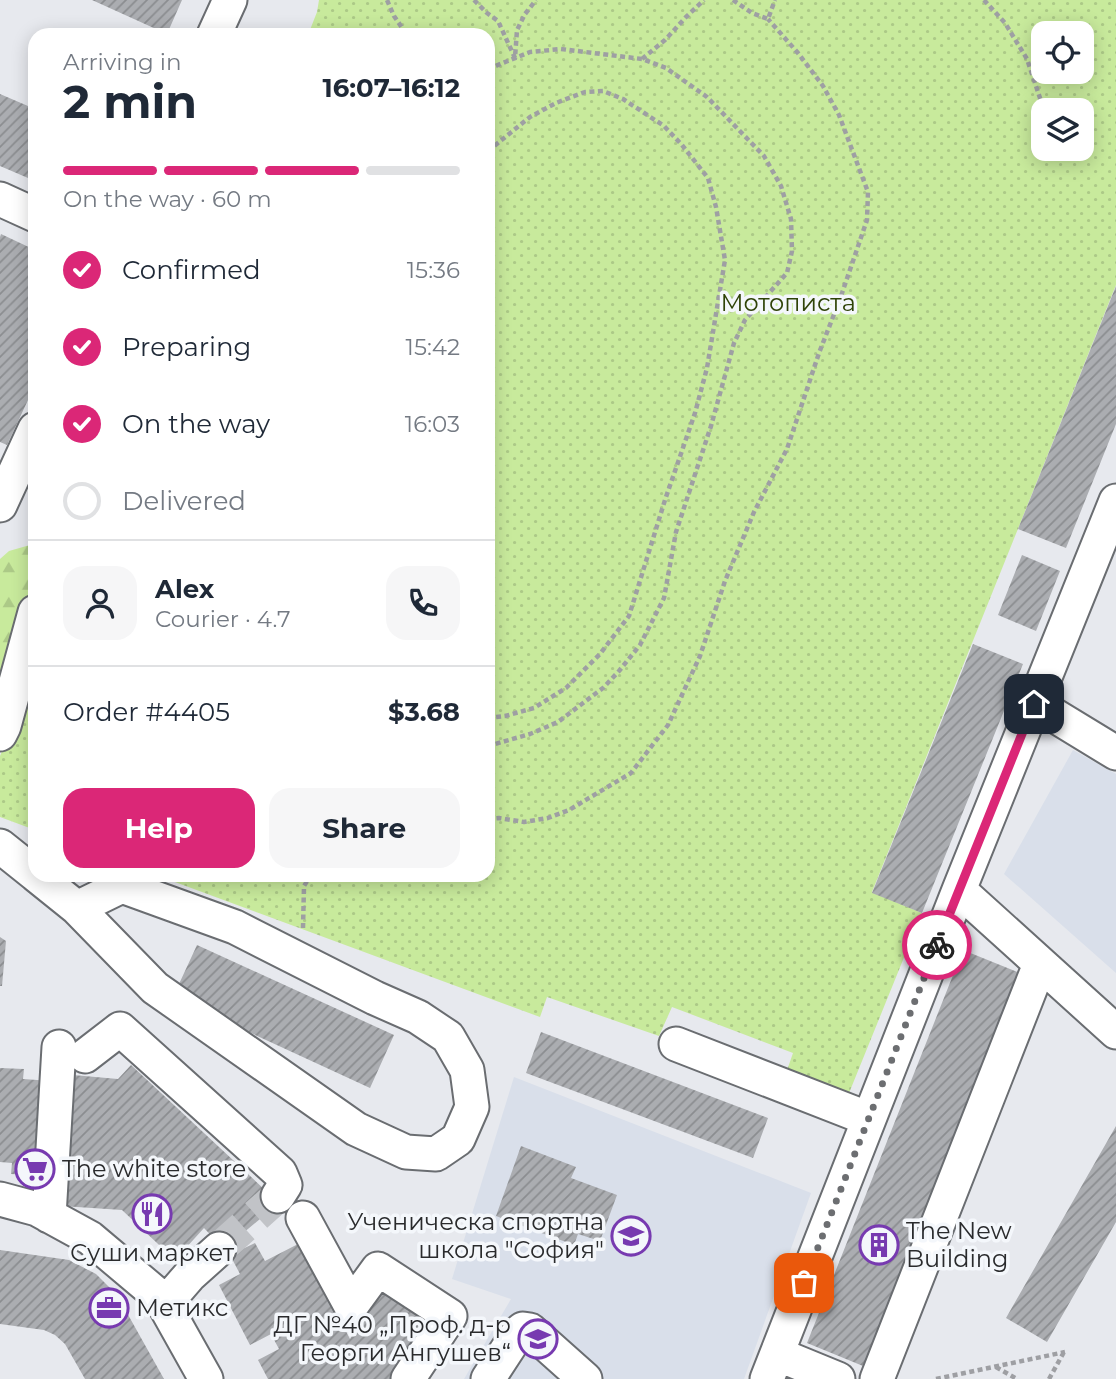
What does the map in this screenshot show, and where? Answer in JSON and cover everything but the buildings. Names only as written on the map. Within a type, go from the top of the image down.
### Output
[{"type":"street","points":[[217,28],[230,0]]},
{"type":"street","points":[[0,199],[28,212]]},
{"type":"street","points":[[0,505],[28,444]]},
{"type":"street","points":[[838,1379],[772,1366],[1034,704],[1109,538],[1116,501]]},
{"type":"street","points":[[0,734],[28,638]]},
{"type":"street","points":[[1034,704],[1116,753]]},
{"type":"street","points":[[0,846],[28,869]]},
{"type":"street","points":[[44,882],[77,908],[155,988],[356,1129],[406,1152],[436,1154],[458,1139],[472,1107],[467,1070],[448,1037],[418,1017],[235,927],[122,886],[77,908]]},
{"type":"street","points":[[959,890],[1116,1032]]},
{"type":"street","points":[[877,1379],[1040,964]]},
{"type":"street","points":[[49,1216],[72,1052],[120,1029],[280,1173],[285,1185],[278,1196]]},
{"type":"street","points":[[676,1044],[869,1119]]},
{"type":"street","points":[[0,1199],[37,1209],[90,1238],[160,1297],[206,1379]]},
{"type":"street","points":[[303,1218],[351,1306],[378,1269],[450,1316],[408,1379]]},
{"type":"street","points":[[164,1305],[190,1275],[219,1250]]},
{"type":"street","points":[[488,1379],[523,1329],[530,1330],[585,1379]]},
{"type":"path","points":[[387,0],[402,28]]},
{"type":"path","points":[[474,0],[498,21],[514,58]]},
{"type":"path","points":[[514,58],[517,30],[536,0]]},
{"type":"path","points":[[642,59],[704,0]]},
{"type":"path","points":[[495,818],[524,822],[548,818],[569,810],[631,773],[668,725],[700,656],[725,582],[754,512],[787,449],[867,220],[868,192],[839,115],[823,86],[768,19],[752,13],[733,0]]},
{"type":"path","points":[[768,19],[775,0]]},
{"type":"path","points":[[984,0],[1005,23],[1027,59],[1040,98]]},
{"type":"path","points":[[495,66],[530,52],[561,49],[642,59],[666,68],[707,97],[764,156],[781,186],[791,219],[792,251],[786,273],[745,320],[734,343],[711,426],[676,532],[664,598],[640,645],[603,688],[558,722],[495,744]]},
{"type":"path","points":[[495,145],[530,117],[585,92],[603,91],[623,99],[664,126],[708,178],[725,260],[709,356],[695,413],[664,500],[629,616],[600,654],[566,688],[534,708],[495,717]]},
{"type":"path","points":[[306,882],[302,935],[306,963]]},
{"type":"path","points":[[936,1379],[1065,1352],[1049,1379]]},
{"type":"path","points":[[995,1366],[1017,1379]]},
{"type":"shaded area","points":[[1073,750],[1116,774],[1116,973],[1004,874]]},
{"type":"shaded area","name":"Ученическа спортна школа \"София\"","points":[[514,1077],[811,1193],[744,1379],[464,1379],[511,1299],[452,1279]]},
{"type":"green space","name":"Мотописта","points":[[319,0],[1116,0],[1116,285],[872,892],[922,913],[845,1103],[784,1079],[793,1053],[672,1007],[659,1036],[547,997],[540,1017],[175,882],[495,882],[495,28],[311,28]]},
{"type":"green space","points":[[28,546],[28,615],[0,702],[0,559],[9,551]]},
{"type":"green space","points":[[28,678],[28,827],[0,817],[0,756],[17,715]]},
{"type":"tunnel","points":[[219,1249],[278,1196]]},
{"type":"way so far","points":[[804,1283],[937,945]]},
{"type":"place","name":"The white store","points":[[35,1169]]},
{"type":"place","name":"Суши маркет","points":[[152,1214]]},
{"type":"place","name":"Ученическа спортна школа \"София\"","points":[[631,1236]]},
{"type":"place","name":"The New Building","points":[[879,1245]]},
{"type":"place","name":"Метикс","points":[[109,1308]]},
{"type":"place","name":"ДГ №40 „Проф. д-р Георги Ангушев“","points":[[538,1339]]},
{"type":"route","points":[[937,945],[1034,704]]}]
